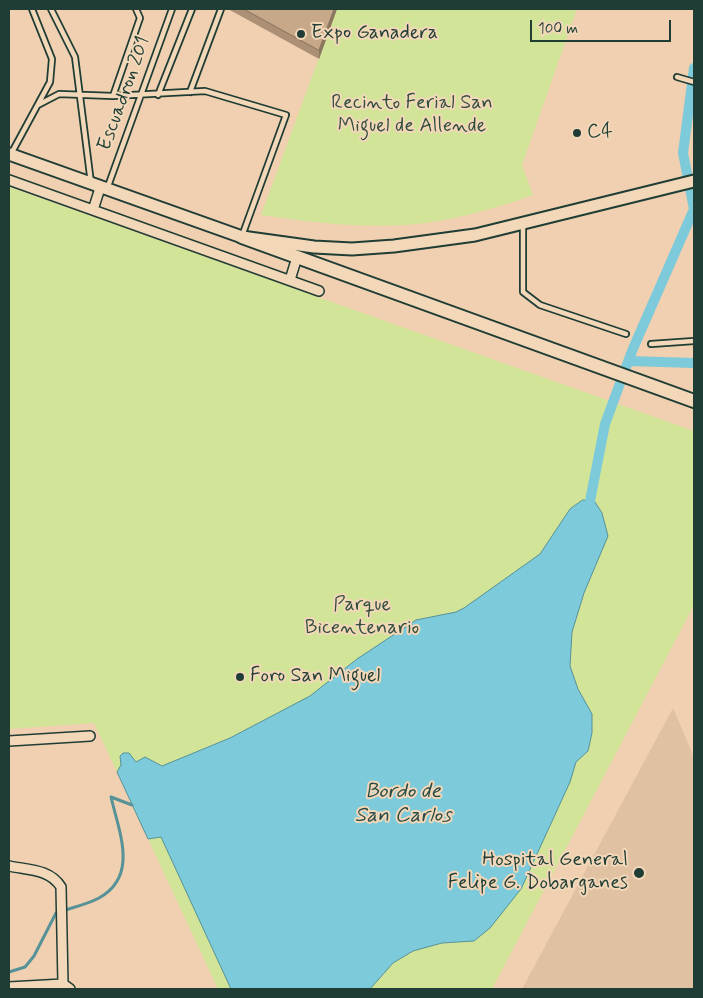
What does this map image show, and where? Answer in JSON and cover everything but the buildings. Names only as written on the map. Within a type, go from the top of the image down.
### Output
[{"type":"main road","points":[[9,155],[242,237],[694,401]]},
{"type":"main road","points":[[242,237],[314,247],[352,249],[438,241],[523,225],[689,182]]},
{"type":"street","points":[[9,180],[319,290]]},
{"type":"street","points":[[93,210],[99,187]]},
{"type":"street","points":[[290,280],[297,257]]},
{"type":"street","points":[[9,741],[90,736]]},
{"type":"street","points":[[9,866],[46,873],[55,878],[61,886],[66,987],[9,987]]},
{"type":"lane","points":[[9,155],[50,82],[52,59],[32,9]]},
{"type":"lane","points":[[51,9],[75,57],[99,187]]},
{"type":"lane","points":[[113,96],[140,18],[136,9]]},
{"type":"lane","name":"Escuadron 201","points":[[99,187],[139,96],[172,9]]},
{"type":"lane","points":[[158,95],[192,9]]},
{"type":"lane","points":[[190,92],[221,9]]},
{"type":"lane","points":[[676,77],[694,82]]},
{"type":"lane","points":[[38,105],[59,94],[139,96],[205,90],[286,115],[242,237]]},
{"type":"lane","points":[[523,225],[523,292],[540,305],[626,334]]},
{"type":"lane","points":[[651,344],[694,341]]},
{"type":"shaded area","name":"Hospital General Felipe G. Dobarganes","points":[[673,708],[694,757],[694,989],[522,989]]},
{"type":"green space","name":"Recinto Ferial San Miguel de Allende","points":[[337,9],[577,9],[522,165],[533,195],[471,214],[406,225],[351,225],[261,215]]},
{"type":"green space","name":"Parque Bicentenario","points":[[9,187],[694,431],[694,605],[492,989],[218,989],[94,723],[9,729]]},
{"type":"water","name":"Bordo de San Carlos","points":[[583,500],[595,502],[602,513],[608,536],[584,593],[572,632],[570,666],[578,689],[592,714],[592,733],[588,751],[576,762],[570,782],[521,889],[490,928],[474,941],[442,943],[413,951],[393,963],[370,989],[231,989],[161,837],[148,839],[117,772],[121,765],[120,756],[123,753],[129,753],[136,762],[145,757],[162,766],[230,738],[310,696],[357,659],[416,620],[456,612],[464,608],[540,554],[570,509]]},
{"type":"waterway","points":[[590,501],[605,424],[632,351],[694,209],[683,153],[694,68]]},
{"type":"waterway","points":[[629,361],[694,363]]},
{"type":"waterway","points":[[9,972],[25,967],[34,956],[56,913],[83,905],[99,898],[111,889],[119,878],[123,852],[111,797],[132,805]]},
{"type":"place","name":"Expo Ganadera","points":[[301,34]]},
{"type":"place","name":"C4","points":[[577,133]]},
{"type":"place","name":"Foro San Miguel","points":[[240,677]]},
{"type":"place","name":"Hospital General Felipe G. Dobarganes","points":[[639,873]]}]
